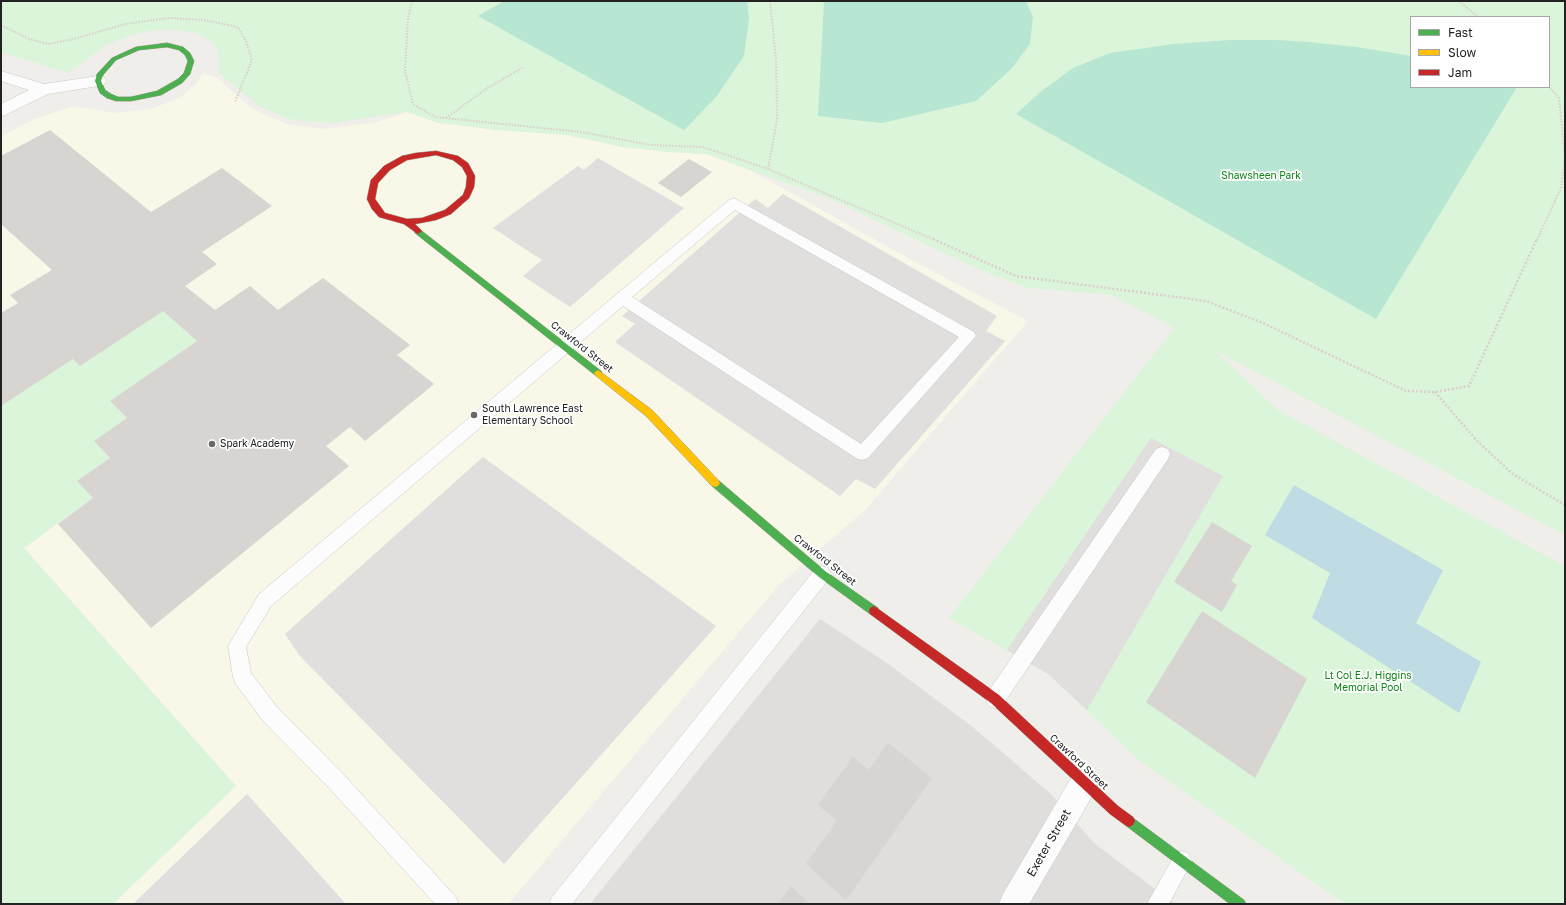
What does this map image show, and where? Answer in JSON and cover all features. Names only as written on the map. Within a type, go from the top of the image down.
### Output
[{"type":"street","points":[[167,44],[175,46],[188,54],[191,61],[187,74],[180,81],[159,93],[146,97],[118,99],[108,96],[102,91],[98,81],[104,68],[114,59],[130,51],[147,46],[167,44]]},
{"type":"street","points":[[1,76],[44,89]]},
{"type":"street","points":[[1,111],[44,89],[98,81]]},
{"type":"street","name":"Crawford Street","points":[[407,222],[422,221],[436,217],[448,212],[458,204],[466,196],[470,187],[471,176],[465,165],[455,158],[446,155],[426,154],[405,158],[380,174],[374,182],[371,199],[375,207],[382,215],[394,220],[407,222],[477,279],[649,413],[723,491],[822,574],[995,699],[1114,810],[1240,904]]},
{"type":"street","name":"Exeter Street","points":[[1013,904],[1084,783]]},
{"type":"lane","points":[[449,904],[337,782],[270,714],[242,677],[237,646],[265,600],[734,203],[969,336],[862,453],[622,298]]},
{"type":"lane","points":[[995,699],[1162,454]]},
{"type":"lane","points":[[559,904],[822,574]]},
{"type":"lane","points":[[1157,904],[1182,861]]},
{"type":"path","points":[[412,1],[408,19],[405,71],[413,104],[435,117],[581,132],[651,145],[702,147],[768,169],[850,203],[1016,276],[1206,301],[1263,324],[1406,391],[1435,392],[1469,386],[1486,351],[1561,188],[1564,158],[1559,98],[1550,88]]},
{"type":"path","points":[[768,169],[778,120],[776,59],[770,1]]},
{"type":"path","points":[[1459,1],[1477,16]]},
{"type":"path","points":[[446,118],[486,89],[508,78],[524,67]]},
{"type":"path","points":[[1435,392],[1478,440],[1513,474],[1565,505]]},
{"type":"shaded area","name":"South Lawrence East Elementary School","points":[[203,73],[217,78],[251,108],[286,124],[324,129],[376,122],[408,112],[438,123],[497,130],[567,135],[622,147],[706,154],[750,170],[908,258],[1028,321],[866,509],[779,585],[508,904],[1,904],[1,137],[32,120],[73,106],[116,113],[151,109],[179,98],[194,86]]},
{"type":"shaded area","points":[[598,158],[684,208],[570,307],[523,276],[542,260],[493,228],[578,166],[584,170]]},
{"type":"shaded area","points":[[783,194],[997,316],[986,331],[1005,341],[875,489],[856,479],[840,496],[615,342],[635,324],[622,316],[755,199],[768,208]]},
{"type":"shaded area","points":[[1151,438],[1223,476],[1087,710],[1048,674],[1007,650]]},
{"type":"shaded area","points":[[483,457],[716,626],[504,864],[299,655],[285,634]]},
{"type":"shaded area","points":[[820,619],[887,663],[974,728],[1051,794],[1094,843],[1175,904],[590,904]]},
{"type":"shaded area","points":[[247,794],[346,904],[133,904]]},
{"type":"green space","name":"Shawsheen Park","points":[[1,1],[1565,1],[1565,535],[1214,350],[1278,410],[1565,566],[1565,904],[1345,904],[1140,761],[1048,674],[949,618],[1174,328],[1112,295],[1029,288],[982,271],[828,198],[706,154],[622,147],[567,135],[497,130],[438,123],[408,112],[330,123],[289,119],[259,106],[219,73],[218,51],[211,41],[197,33],[179,30],[153,30],[128,36],[105,46],[68,73],[1,52]]},
{"type":"green space","points":[[504,1],[747,1],[749,18],[744,56],[716,97],[684,130],[478,16]]},
{"type":"green space","points":[[824,1],[1026,1],[1033,17],[1030,44],[1011,69],[976,101],[882,123],[818,116]]},
{"type":"green space","points":[[1230,40],[1278,40],[1357,47],[1410,56],[1410,88],[1516,88],[1376,319],[1016,114],[1043,90],[1073,68],[1110,53],[1174,44]]},
{"type":"green space","points":[[163,311],[197,341],[110,401],[127,418],[94,441],[110,458],[78,481],[93,498],[24,548],[236,786],[113,904],[1,904],[1,406],[73,359]]},
{"type":"water","points":[[1294,485],[1443,570],[1416,623],[1481,662],[1459,713],[1312,618],[1330,573],[1265,535]]},
{"type":"building","name":"Spark Academy","points":[[50,130],[151,212],[222,168],[272,206],[202,252],[217,264],[185,286],[215,310],[250,286],[278,310],[323,278],[410,345],[397,355],[434,384],[365,441],[350,427],[326,446],[349,466],[151,628],[58,524],[93,498],[77,481],[110,458],[94,441],[127,418],[110,401],[197,341],[163,311],[80,366],[73,359],[1,406],[1,313],[18,303],[10,295],[52,270],[1,224],[1,156]]},
{"type":"building","points":[[689,159],[712,172],[681,197],[658,183]]},
{"type":"building","points":[[1212,522],[1252,546],[1231,581],[1237,585],[1222,612],[1174,582]]},
{"type":"building","points":[[1202,611],[1307,679],[1255,778],[1146,702]]},
{"type":"building","points":[[888,743],[932,778],[846,900],[806,864],[837,821],[818,805],[853,757],[869,770]]},
{"type":"building","points":[[791,886],[810,904],[778,904]]},
{"type":"traffic: fast","points":[[167,45],[181,48],[188,54],[191,61],[187,74],[180,81],[159,93],[131,99],[118,99],[109,96],[102,91],[98,81],[100,74],[114,59],[138,48],[167,45]]},
{"type":"traffic: fast","points":[[418,231],[598,373]]},
{"type":"traffic: fast","points":[[715,483],[822,574],[874,611]]},
{"type":"traffic: fast","points":[[1129,821],[1240,904]]},
{"type":"traffic: slow","points":[[598,373],[649,413],[715,483]]},
{"type":"traffic: jam","points":[[407,222],[422,221],[436,217],[448,212],[458,204],[466,196],[470,187],[471,176],[465,165],[455,158],[436,153],[416,155],[405,158],[387,168],[374,182],[371,199],[375,207],[382,215],[407,222],[418,231]]},
{"type":"traffic: jam","points":[[874,611],[995,699],[1114,810],[1129,821]]},
{"type":"place","name":"South Lawrence East Elementary School","points":[[474,415]]},
{"type":"place","name":"Spark Academy","points":[[212,444]]},
{"type":"park label","name":"Lt Col E.J. Higgins Memorial Pool","points":[[1368,682]]}]
